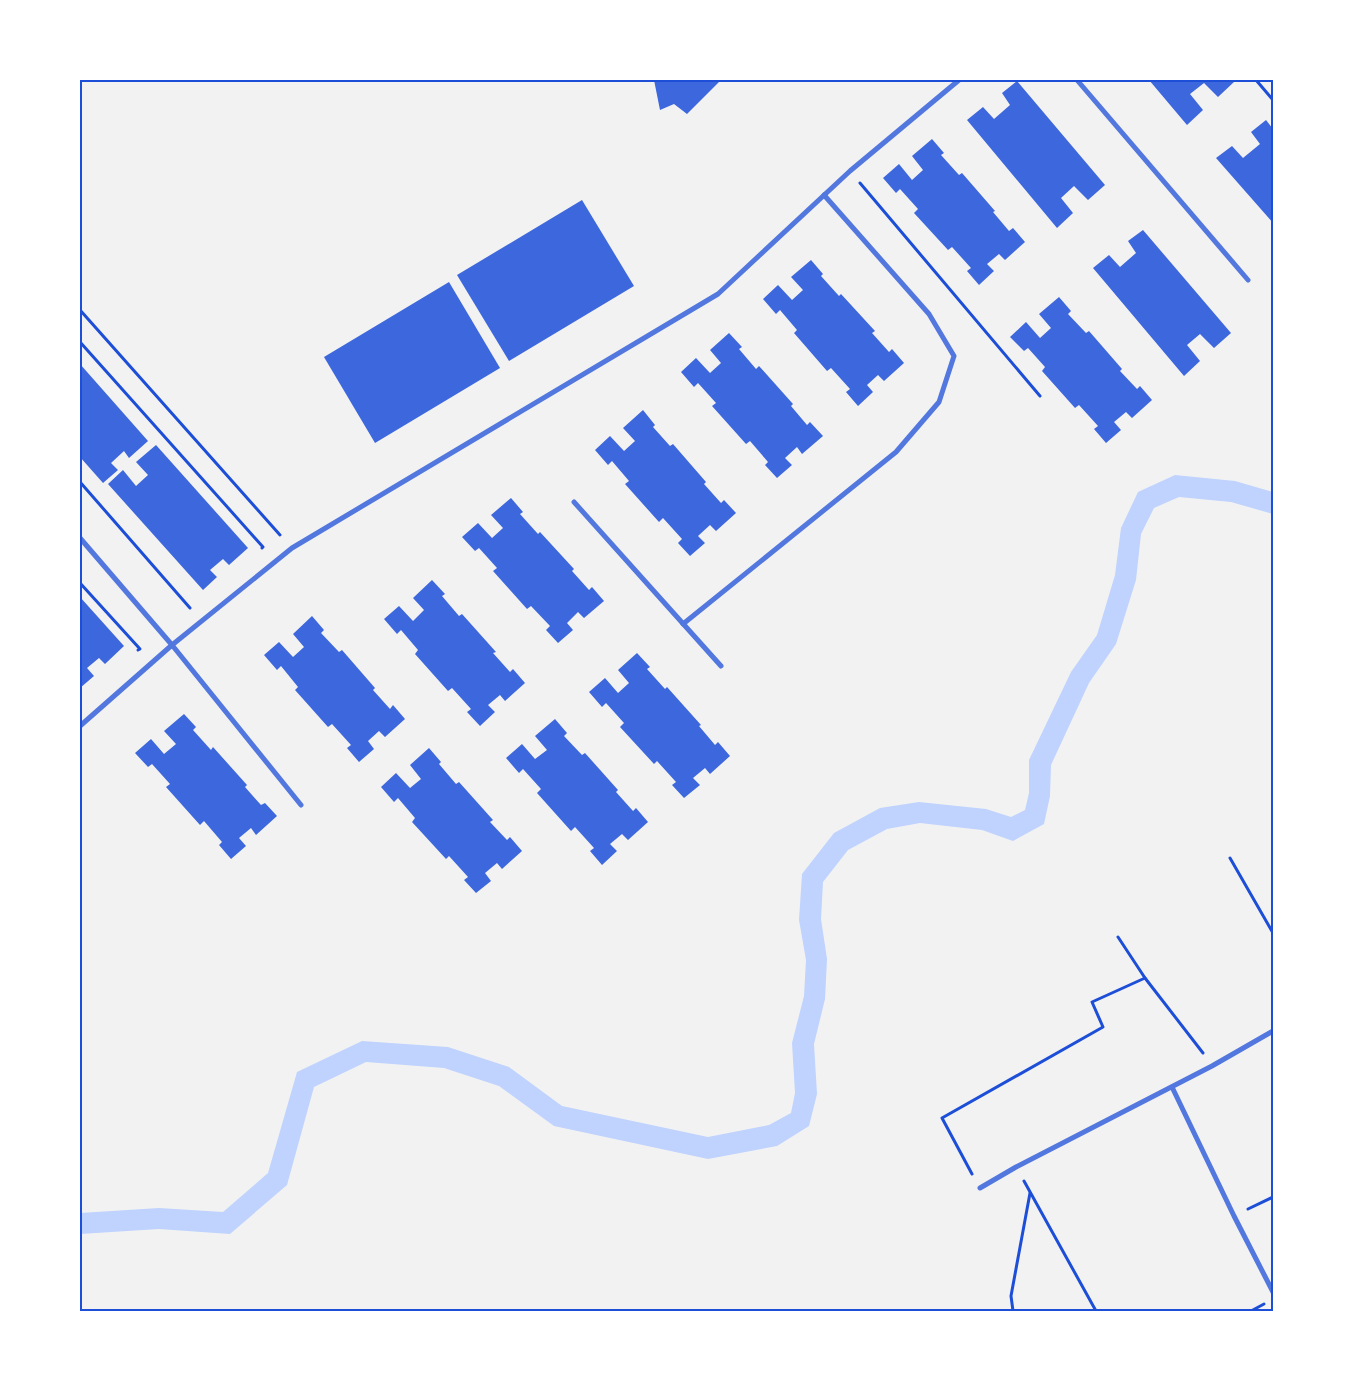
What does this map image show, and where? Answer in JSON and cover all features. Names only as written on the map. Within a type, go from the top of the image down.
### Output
[{"type":"street","points":[[80,726],[172,645],[292,548],[718,294],[824,195],[959,80]]},
{"type":"street","points":[[1077,80],[1248,280]]},
{"type":"street","points":[[683,624],[896,452],[939,402],[945,384],[954,356],[929,314],[824,195]]},
{"type":"street","points":[[574,502],[721,666]]},
{"type":"street","points":[[80,538],[172,645],[302,805]]},
{"type":"street","points":[[980,1188],[1016,1167],[1212,1066],[1273,1031]]},
{"type":"street","points":[[1172,1087],[1273,1292]]},
{"type":"path","points":[[1256,80],[1273,100]]},
{"type":"path","points":[[850,172],[1040,396]]},
{"type":"path","points":[[80,310],[292,548]]},
{"type":"path","points":[[80,342],[263,547]]},
{"type":"path","points":[[80,482],[192,610]]},
{"type":"path","points":[[80,582],[140,648]]},
{"type":"path","points":[[1230,858],[1273,933]]},
{"type":"path","points":[[1118,938],[1145,978],[1212,1066]]},
{"type":"path","points":[[980,1188],[942,1118],[1103,1027],[1092,1002],[1145,978]]},
{"type":"path","points":[[1016,1167],[1096,1311]]},
{"type":"path","points":[[1012,1311],[1011,1296],[1030,1193]]},
{"type":"path","points":[[1234,1216],[1273,1197]]},
{"type":"water","points":[[1175,475],[1235,481],[1273,492],[1273,514],[1231,502],[1179,497],[1154,508],[1141,534],[1136,580],[1116,644],[1089,683],[1051,765],[1050,796],[1044,824],[1013,841],[982,830],[920,823],[887,829],[848,850],[823,882],[821,919],[827,959],[825,999],[814,1044],[817,1094],[809,1126],[777,1146],[708,1159],[554,1126],[499,1086],[444,1068],[366,1062],[314,1087],[287,1185],[230,1234],[159,1229],[80,1234],[80,1213],[159,1208],[223,1212],[268,1173],[297,1072],[362,1041],[448,1047],[509,1067],[562,1106],[708,1137],[769,1125],[791,1113],[795,1093],[792,1043],[804,996],[806,960],[799,920],[802,874],[834,833],[880,808],[919,802],[986,809],[1011,817],[1025,810],[1029,793],[1029,760],[1071,672],[1097,635],[1115,575],[1121,528],[1138,492]]},
{"type":"building","points":[[654,80],[721,80],[687,114],[674,104],[660,110]]},
{"type":"building","points":[[1149,80],[1233,80],[1234,82],[1218,97],[1204,83],[1190,94],[1203,110],[1187,125]]},
{"type":"building","points":[[1017,81],[1105,185],[1088,200],[1074,186],[1061,198],[1073,213],[1057,228],[967,120],[983,107],[994,119],[1010,105],[1002,93]]},
{"type":"building","points":[[1266,120],[1273,129],[1273,223],[1216,158],[1232,146],[1243,158],[1260,144],[1251,132]]},
{"type":"building","points":[[932,139],[944,153],[941,155],[959,175],[962,173],[995,211],[993,212],[1009,231],[1013,228],[1025,242],[1005,260],[999,254],[987,264],[994,271],[979,285],[967,271],[971,268],[952,247],[948,250],[914,213],[918,209],[900,189],[896,193],[883,178],[899,164],[912,180],[923,170],[912,156]]},
{"type":"building","points":[[582,200],[634,286],[509,361],[457,275]]},
{"type":"building","points":[[1143,230],[1231,333],[1214,348],[1200,334],[1187,345],[1200,361],[1184,376],[1093,268],[1109,255],[1120,267],[1136,253],[1128,241]]},
{"type":"building","points":[[811,260],[823,274],[821,276],[839,296],[841,294],[875,331],[872,333],[889,352],[892,349],[904,363],[884,381],[878,375],[867,385],[873,392],[858,406],[846,392],[850,389],[831,368],[827,371],[794,333],[797,330],[780,310],[776,314],[763,299],[778,285],[792,300],[803,290],[791,277]]},
{"type":"building","points":[[449,282],[500,368],[375,443],[324,357]]},
{"type":"building","points":[[1059,297],[1071,311],[1068,314],[1086,333],[1089,331],[1122,369],[1120,371],[1137,389],[1140,386],[1152,400],[1132,418],[1126,412],[1114,422],[1121,430],[1106,443],[1094,429],[1098,426],[1079,405],[1075,408],[1042,371],[1045,367],[1028,348],[1024,351],[1010,337],[1026,322],[1040,338],[1051,328],[1039,314]]},
{"type":"building","points":[[729,333],[742,347],[739,349],[756,369],[759,366],[793,404],[791,406],[807,425],[810,422],[823,436],[802,454],[797,447],[785,458],[792,465],[777,478],[765,465],[768,462],[750,441],[746,444],[712,406],[716,403],[698,383],[694,387],[681,372],[696,358],[710,373],[721,363],[710,350]]},
{"type":"building","points":[[80,364],[148,441],[129,458],[124,451],[111,463],[118,470],[103,483],[80,457]]},
{"type":"building","points":[[643,410],[655,425],[653,427],[670,446],[673,444],[706,482],[704,484],[721,503],[724,500],[736,513],[716,531],[710,525],[698,536],[705,543],[690,556],[678,543],[682,539],[663,518],[659,522],[625,484],[629,481],[612,461],[608,465],[595,450],[610,436],[624,451],[635,441],[623,428]]},
{"type":"building","points":[[156,445],[248,548],[229,565],[223,559],[210,570],[217,577],[203,590],[108,484],[123,470],[136,486],[148,475],[136,462]]},
{"type":"building","points":[[511,498],[523,512],[520,514],[538,534],[540,532],[574,569],[572,571],[589,590],[592,587],[604,601],[584,618],[578,612],[567,623],[573,630],[558,643],[546,630],[550,626],[531,606],[527,609],[493,571],[497,568],[479,548],[475,551],[462,537],[478,523],[492,538],[503,528],[491,515]]},
{"type":"building","points":[[432,580],[445,594],[442,596],[459,616],[462,614],[496,652],[493,653],[510,672],[513,669],[525,683],[505,701],[500,695],[488,705],[495,712],[480,726],[467,712],[471,709],[452,688],[448,691],[415,654],[418,650],[401,630],[397,634],[384,619],[399,606],[413,621],[424,610],[413,598]]},
{"type":"building","points":[[80,597],[124,646],[105,664],[99,658],[87,668],[94,676],[80,688]]},
{"type":"building","points":[[312,616],[324,630],[321,633],[339,652],[342,650],[375,688],[373,690],[390,709],[393,705],[405,719],[385,737],[379,731],[368,741],[374,749],[359,762],[347,748],[351,745],[332,724],[328,727],[295,690],[298,687],[281,666],[277,670],[264,655],[279,642],[293,657],[304,647],[293,634]]},
{"type":"building","points":[[637,653],[650,667],[647,669],[665,689],[667,687],[701,725],[699,726],[715,745],[718,742],[730,756],[710,774],[705,768],[693,778],[700,785],[684,798],[672,785],[676,782],[657,761],[654,764],[620,727],[624,723],[606,703],[602,707],[589,692],[605,678],[618,693],[629,683],[618,670]]},
{"type":"building","points":[[184,714],[196,727],[193,730],[211,750],[213,747],[247,785],[245,787],[261,805],[265,803],[277,816],[256,835],[251,828],[239,838],[246,846],[231,859],[219,845],[222,842],[204,821],[200,825],[166,787],[170,784],[152,764],[148,767],[135,753],[151,739],[164,754],[176,744],[164,731]]},
{"type":"building","points":[[555,719],[567,733],[564,736],[582,755],[585,753],[618,790],[616,792],[633,811],[636,808],[648,822],[628,840],[622,834],[610,844],[617,851],[602,865],[590,851],[594,848],[575,827],[571,831],[537,793],[541,789],[523,769],[519,773],[506,758],[522,744],[535,759],[547,750],[535,736]]},
{"type":"building","points":[[429,748],[441,762],[439,764],[456,784],[459,782],[493,820],[490,822],[507,840],[510,837],[522,851],[502,869],[497,863],[485,873],[491,881],[476,893],[464,880],[468,877],[449,856],[446,859],[412,822],[415,818],[398,798],[394,802],[381,787],[396,773],[410,788],[421,779],[410,765]]}]
